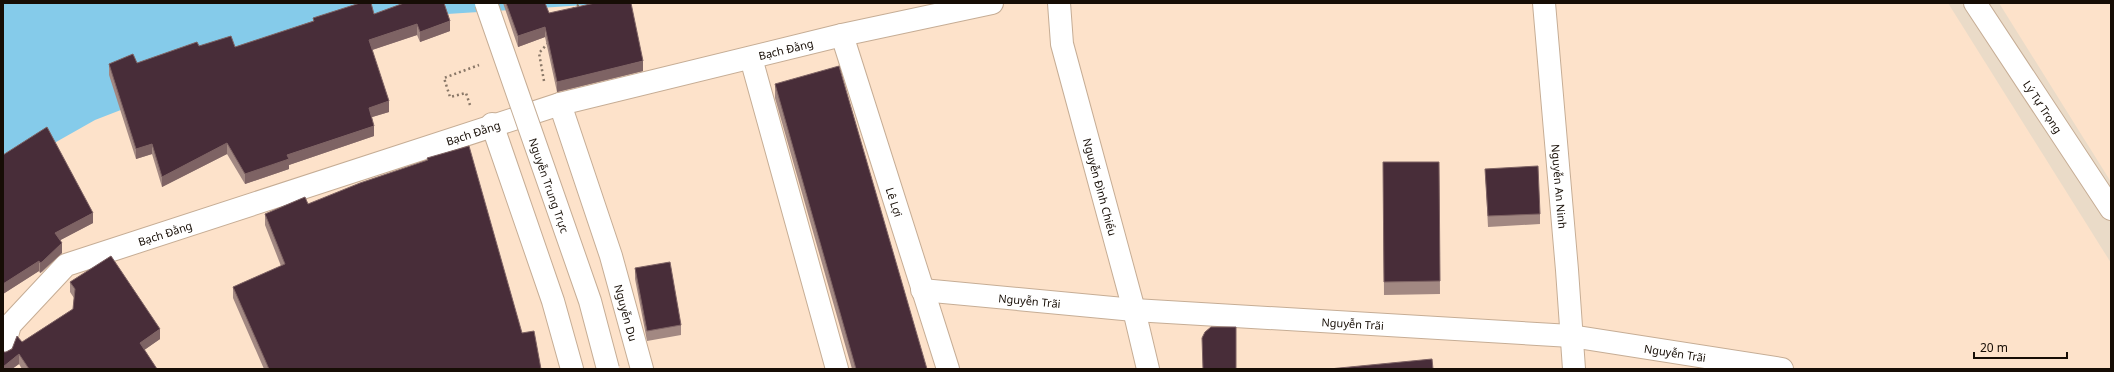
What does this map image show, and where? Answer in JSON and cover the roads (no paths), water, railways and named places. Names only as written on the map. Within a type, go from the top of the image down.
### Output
[{"type":"street","name":"Nguyễn Trung Trực","points":[[486,3],[590,301],[608,369]]},
{"type":"street","name":"Bạch Đằng","points":[[3,350],[10,326],[66,265],[492,124],[554,105],[842,35],[992,3]]},
{"type":"street","name":"Nguyễn Đình Chiểu","points":[[1059,3],[1062,44],[1134,310],[1148,369]]},
{"type":"street","name":"Nguyễn An Ninh","points":[[1544,3],[1574,369]]},
{"type":"street","name":"Lý Tự Trọng","points":[[1975,3],[2110,204]]},
{"type":"street","name":"Lê Lợi","points":[[842,35],[948,369]]},
{"type":"street","points":[[751,58],[836,369]]},
{"type":"street","name":"Nguyễn Du","points":[[554,105],[611,256],[642,369]]},
{"type":"street","points":[[492,124],[553,301],[572,369]]},
{"type":"street","name":"Nguyễn Trãi","points":[[922,290],[1134,310],[1572,336],[1782,369]]},
{"type":"water","points":[[3,3],[617,3],[353,20],[95,120],[3,172]]}]
